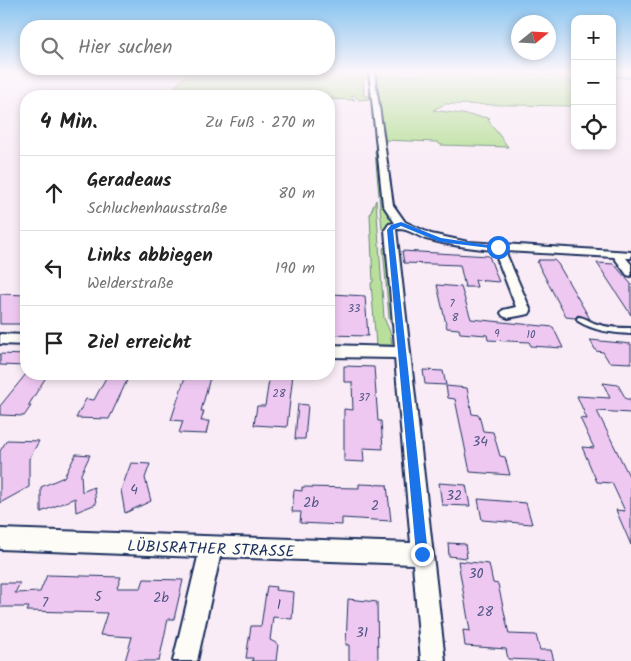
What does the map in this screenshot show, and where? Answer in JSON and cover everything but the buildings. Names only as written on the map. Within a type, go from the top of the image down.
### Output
[{"type":"street","points":[[375,102],[388,206],[396,227],[404,353],[422,554],[434,661]]},
{"type":"street","points":[[396,227],[440,240],[498,247],[631,255]]},
{"type":"street","points":[[498,247],[524,311],[508,313]]},
{"type":"street","points":[[617,254],[631,272]]},
{"type":"street","points":[[0,339],[20,340]]},
{"type":"street","points":[[335,351],[404,353]]},
{"type":"street","name":"LÜBISRATHER STRASSE","points":[[0,540],[422,554]]},
{"type":"street","points":[[185,661],[211,548]]},
{"type":"lane","points":[[580,319],[591,326],[601,329],[631,331]]},
{"type":"green space","points":[[379,102],[571,102],[571,106],[445,104],[433,110],[490,118],[488,120],[508,147],[441,145],[437,142],[383,140],[379,104],[381,103]]},
{"type":"green space","points":[[375,151],[378,151],[386,208],[394,221],[388,225],[386,231],[382,229]]},
{"type":"green space","points":[[376,200],[384,318],[390,332],[392,345],[376,345],[371,283],[373,282],[370,214]]},
{"type":"green space","points":[[388,247],[397,336],[389,318],[383,248]]},
{"type":"route","points":[[422,554],[404,353],[390,230],[393,226],[401,224],[440,240],[468,245],[498,247]]}]
